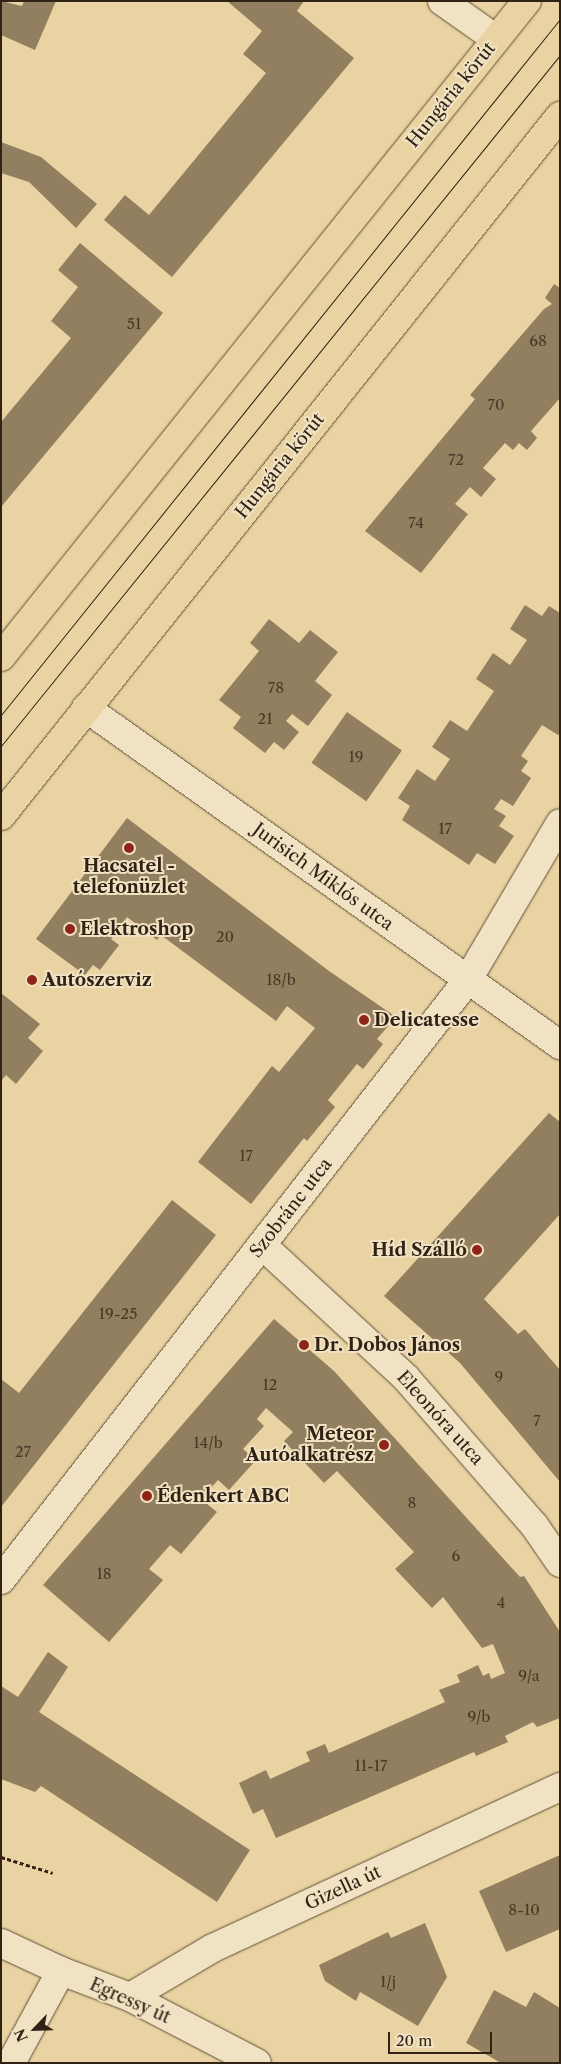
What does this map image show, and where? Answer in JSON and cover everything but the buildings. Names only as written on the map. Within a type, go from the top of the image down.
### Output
[{"type":"main road","name":"Hungária körút","points":[[1,657],[527,1]]},
{"type":"main road","name":"Hungária körút","points":[[1,816],[560,116]]},
{"type":"street","points":[[442,1],[496,39]]},
{"type":"street","name":"Jurisich Miklós utca","points":[[86,708],[560,1046]]},
{"type":"street","name":"Szobránc utca","points":[[1,1580],[467,981],[560,823]]},
{"type":"street","name":"Eleonóra utca","points":[[262,1245],[406,1378],[534,1525],[560,1563]]},
{"type":"street","name":"Gizella út","points":[[130,1997],[213,1948],[560,1787]]},
{"type":"street","name":"Egressy út","points":[[1,1943],[60,1971],[130,1997],[257,2063]]},
{"type":"street","points":[[11,2063],[60,1971]]},
{"type":"path","points":[[1,1857],[53,1873]]},
{"type":"tram line","points":[[1,715],[560,19]]},
{"type":"tram line","points":[[1,746],[560,55]]},
{"type":"place","name":"Hacsatel - telefonüzlet","points":[[129,848]]},
{"type":"place","name":"Elektroshop","points":[[70,929]]},
{"type":"place","name":"Autószerviz","points":[[32,980]]},
{"type":"place","name":"Delicatesse","points":[[364,1020]]},
{"type":"place","name":"Híd Szálló","points":[[477,1250]]},
{"type":"place","name":"Dr. Dobos János","points":[[304,1345]]},
{"type":"place","name":"Meteor Autóalkatrész","points":[[384,1445]]},
{"type":"place","name":"Édenkert ABC","points":[[147,1496]]}]
